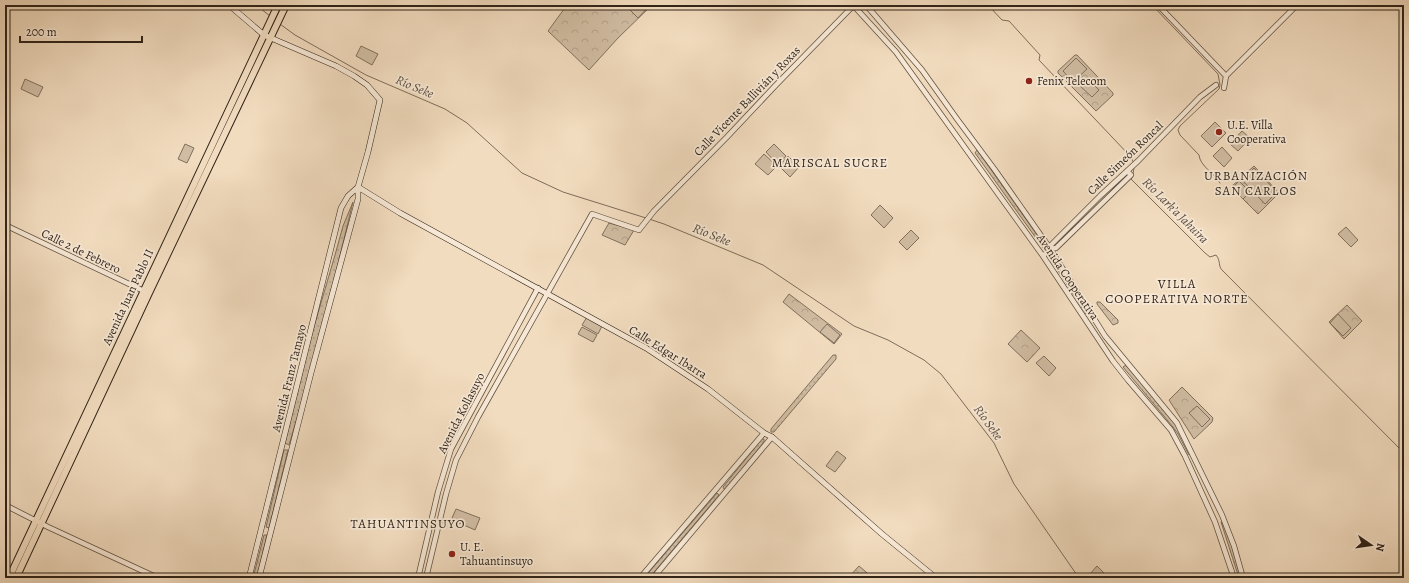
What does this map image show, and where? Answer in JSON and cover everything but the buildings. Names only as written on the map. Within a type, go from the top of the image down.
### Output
[{"type":"highway","name":"Avenida Juan Pablo II","points":[[16,578],[39,522],[278,5]]},
{"type":"highway","name":"Avenida Juan Pablo II","points":[[146,292],[286,5]]},
{"type":"highway","name":"Avenida Juan Pablo II","points":[[9,578],[39,522]]},
{"type":"main road","points":[[229,5],[264,35],[270,38]]},
{"type":"main road","name":"Avenida Franz Tamayo","points":[[259,578],[311,373],[358,199],[358,187],[380,100],[367,85],[354,76],[336,66],[270,38]]},
{"type":"main road","name":"Avenida Franz Tamayo","points":[[249,578],[342,208],[348,196],[358,187]]},
{"type":"main road","name":"Calle Edgar Ibarra","points":[[358,187],[400,213],[613,329],[708,389],[772,438],[882,534],[936,578]]},
{"type":"street","name":"Avenida Cooperativa","points":[[853,5],[896,52],[1043,256],[1117,366],[1171,430],[1185,456],[1215,522],[1234,578]]},
{"type":"street","name":"Calle Vicente Ballivián y Roxas","points":[[645,222],[654,211],[732,133],[853,5]]},
{"type":"street","name":"Avenida Cooperativa","points":[[866,5],[922,70],[1050,248],[1105,336],[1177,423],[1222,515],[1234,546],[1243,578]]},
{"type":"street","points":[[1158,5],[1226,76]]},
{"type":"street","points":[[1224,88],[1226,76],[1297,5]]},
{"type":"street","name":"Calle Simeón Roncal","points":[[1043,256],[1050,248],[1056,248],[1200,97],[1216,85]]},
{"type":"street","name":"Avenida Kollasuyo","points":[[426,578],[446,494],[456,460],[478,417],[592,214],[639,230],[645,222]]},
{"type":"street","name":"Calle 2 de Febrero","points":[[5,225],[146,292]]},
{"type":"street","name":"Avenida Kollasuyo","points":[[418,578],[438,492],[451,449],[538,288]]},
{"type":"street","points":[[640,578],[764,433]]},
{"type":"street","points":[[653,578],[772,438]]},
{"type":"street","points":[[5,505],[158,578]]},
{"type":"green space","points":[[567,5],[652,5],[618,38],[589,70],[548,31]]},
{"type":"green space","points":[[625,5],[650,5],[638,18]]},
{"type":"green space","points":[[361,46],[378,54],[372,65],[356,56]]},
{"type":"green space","points":[[1075,55],[1077,55],[1113,93],[1113,95],[1096,111],[1058,73],[1058,71]]},
{"type":"green space","points":[[1076,58],[1087,69],[1073,82],[1063,71]]},
{"type":"green space","points":[[25,79],[43,87],[38,97],[21,89]]},
{"type":"green space","points":[[1088,79],[1099,90],[1092,97],[1080,86]]},
{"type":"green space","points":[[1215,122],[1226,133],[1212,147],[1201,136]]},
{"type":"green space","points":[[1242,131],[1250,138],[1238,151],[1230,144]]},
{"type":"green space","points":[[185,144],[194,148],[187,163],[178,159]]},
{"type":"green space","points":[[774,144],[786,156],[778,165],[766,152]]},
{"type":"green space","points":[[1222,147],[1232,158],[1224,167],[1213,156]]},
{"type":"green space","points":[[977,150],[1047,249],[1046,252],[975,153]]},
{"type":"green space","points":[[764,154],[777,166],[768,175],[755,164]]},
{"type":"green space","points":[[788,156],[799,167],[790,177],[779,166]]},
{"type":"green space","points":[[1254,166],[1278,192],[1278,194],[1258,214],[1231,187]]},
{"type":"green space","points":[[1254,168],[1277,192],[1265,204],[1242,180]]},
{"type":"green space","points":[[1239,181],[1250,192],[1243,199],[1232,188]]},
{"type":"green space","points":[[353,202],[317,350],[289,445],[285,443],[311,337],[343,226]]},
{"type":"green space","points":[[880,205],[893,218],[884,228],[871,215]]},
{"type":"green space","points":[[609,223],[634,230],[625,245],[602,235]]},
{"type":"green space","points":[[1346,227],[1358,240],[1351,247],[1338,234]]},
{"type":"green space","points":[[911,230],[919,238],[907,250],[899,242]]},
{"type":"green space","points":[[1056,260],[1087,311],[1086,314],[1057,269]]},
{"type":"green space","points":[[789,294],[842,334],[834,344],[783,302]]},
{"type":"green space","points":[[1097,302],[1100,302],[1118,320],[1118,323],[1113,325]]},
{"type":"green space","points":[[1347,305],[1362,321],[1344,339],[1329,322]]},
{"type":"green space","points":[[1338,314],[1351,328],[1343,336],[1330,323]]},
{"type":"green space","points":[[587,317],[602,326],[598,334],[582,325]]},
{"type":"green space","points":[[827,324],[840,335],[834,343],[820,332]]},
{"type":"green space","points":[[582,327],[597,335],[593,342],[578,334]]},
{"type":"green space","points":[[1021,330],[1040,348],[1027,362],[1008,344]]},
{"type":"green space","points":[[833,355],[836,355],[836,359],[774,432],[771,432],[771,429]]},
{"type":"green space","points":[[1044,356],[1056,368],[1049,376],[1036,363]]},
{"type":"green space","points":[[1126,365],[1177,424],[1192,453],[1189,455],[1173,427],[1123,367]]},
{"type":"green space","points":[[1182,387],[1213,418],[1212,422],[1194,439],[1169,400]]},
{"type":"green space","points":[[1197,406],[1210,419],[1202,427],[1189,413]]},
{"type":"green space","points":[[762,439],[764,439],[764,442],[726,489],[724,489],[723,487]]},
{"type":"green space","points":[[284,450],[288,450],[269,528],[266,527]]},
{"type":"green space","points":[[837,451],[846,458],[835,472],[826,466]]},
{"type":"green space","points":[[717,493],[719,495],[649,578],[644,578]]},
{"type":"green space","points":[[456,509],[480,518],[475,530],[457,522],[458,521],[452,518]]},
{"type":"green space","points":[[1224,521],[1242,578],[1239,578],[1221,522]]},
{"type":"green space","points":[[264,535],[267,535],[257,578],[253,578]]},
{"type":"green space","points":[[859,566],[873,578],[848,578]]},
{"type":"green space","points":[[1097,566],[1109,578],[1094,578],[1090,574]]},
{"type":"waterway","name":"Río Seke","points":[[256,5],[270,16]]},
{"type":"waterway","name":"Río Lark’a Jahuira","points":[[988,5],[1002,20],[1009,21],[1040,55],[1039,60],[1130,156],[1134,163]]},
{"type":"waterway","name":"Río Lark’a Jahuira","points":[[1152,5],[1218,74],[1220,85],[1219,89],[1180,126],[1178,130],[1180,135],[1199,155],[1202,163],[1220,183]]},
{"type":"waterway","name":"Río Seke","points":[[280,24],[295,35],[366,75],[445,109],[467,123],[522,173],[563,192],[646,218]]},
{"type":"waterway","name":"Río Lark’a Jahuira","points":[[1133,174],[1134,168]]},
{"type":"waterway","name":"Río Lark’a Jahuira","points":[[1132,177],[1131,179],[1205,253],[1210,257],[1216,255],[1222,270],[1404,453]]},
{"type":"waterway","name":"Río Seke","points":[[649,219],[763,265],[854,326],[888,340],[924,360],[941,374],[994,443],[1014,484],[1079,578]]},
{"type":"place","name":"Fenix Telecom","points":[[1029,81]]},
{"type":"place","name":"U.E. Villa Cooperativa","points":[[1219,132]]},
{"type":"place","name":"U. E. Tahuantinsuyo","points":[[452,554]]},
{"type":"district","name":"MARISCAL SUCRE","points":[[830,162]]},
{"type":"district","name":"URBANIZACIÓN SAN CARLOS","points":[[1256,182]]},
{"type":"district","name":"VILLA COOPERATIVA NORTE","points":[[1177,290]]},
{"type":"district","name":"TAHUANTINSUYO","points":[[408,523]]}]
